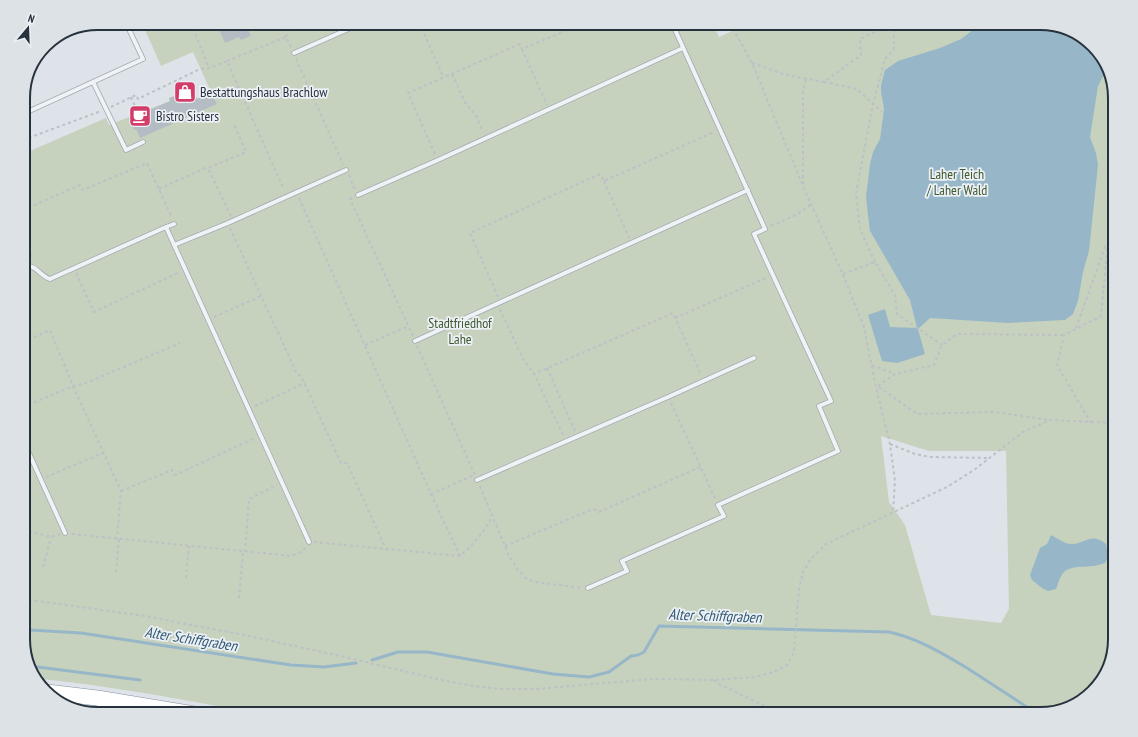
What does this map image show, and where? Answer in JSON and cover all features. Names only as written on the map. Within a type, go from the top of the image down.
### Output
[{"type":"highway","points":[[57,693],[152,707]]},
{"type":"lane","points":[[30,111],[143,59],[129,30]]},
{"type":"lane","points":[[294,53],[346,30]]},
{"type":"lane","points":[[588,588],[627,571],[622,561],[724,516],[718,505],[838,451],[819,406],[831,401],[754,234],[765,229],[675,30]]},
{"type":"lane","points":[[358,195],[683,48]]},
{"type":"lane","points":[[93,82],[126,150],[143,142]]},
{"type":"lane","points":[[174,245],[233,221],[346,170]]},
{"type":"lane","points":[[415,341],[748,190]]},
{"type":"lane","points":[[30,266],[34,267],[40,274],[50,279],[174,224]]},
{"type":"lane","points":[[166,227],[309,542]]},
{"type":"lane","points":[[477,480],[754,358]]},
{"type":"lane","points":[[30,455],[65,533]]},
{"type":"path","points":[[194,30],[209,68]]},
{"type":"path","points":[[288,30],[286,37],[358,195],[350,199],[409,326],[475,474],[505,546],[518,570],[526,578],[535,582],[588,588]]},
{"type":"path","points":[[422,30],[444,78]]},
{"type":"path","points":[[522,49],[567,30]]},
{"type":"path","points":[[734,30],[752,63],[864,327],[871,365],[890,444],[895,481],[893,512]]},
{"type":"path","points":[[824,82],[861,55],[860,39],[879,30]]},
{"type":"path","points":[[893,30],[894,49],[885,59],[873,104],[856,193],[860,229],[875,262],[894,295],[897,314],[942,345]]},
{"type":"path","points":[[200,69],[209,68],[286,37]]},
{"type":"path","points":[[438,160],[408,93],[520,44],[549,109]]},
{"type":"path","points":[[227,60],[287,197]]},
{"type":"path","points":[[752,63],[786,75],[857,89],[882,112]]},
{"type":"path","points":[[452,74],[466,104],[476,115],[486,138]]},
{"type":"path","points":[[803,186],[803,93],[806,79]]},
{"type":"path","points":[[131,97],[138,113]]},
{"type":"path","points":[[159,189],[205,168],[246,152],[234,124]]},
{"type":"path","points":[[604,181],[721,130]]},
{"type":"path","points":[[30,207],[80,185],[83,190],[147,163],[174,224]]},
{"type":"path","points":[[208,168],[233,221]]},
{"type":"path","points":[[566,442],[534,374],[522,357],[470,232],[600,174],[631,243]]},
{"type":"path","points":[[296,192],[460,556]]},
{"type":"path","points":[[765,229],[798,214],[811,204]]},
{"type":"path","points":[[228,223],[297,374],[302,376],[341,462],[347,463],[386,549]]},
{"type":"path","points":[[878,386],[895,374],[934,365],[942,345],[957,334],[1064,335],[1101,316],[1108,226]]},
{"type":"path","points":[[1076,329],[1107,240]]},
{"type":"path","points":[[30,256],[34,267]]},
{"type":"path","points":[[842,274],[875,262]]},
{"type":"path","points":[[74,268],[94,312],[185,270]]},
{"type":"path","points":[[675,318],[773,275]]},
{"type":"path","points":[[208,320],[261,296]]},
{"type":"path","points":[[534,374],[673,313],[704,381]]},
{"type":"path","points":[[365,345],[409,326]]},
{"type":"path","points":[[30,339],[50,330],[73,386],[121,492],[116,572]]},
{"type":"path","points":[[1064,335],[1057,365],[1091,423]]},
{"type":"path","points":[[30,404],[73,386],[86,383],[180,343]]},
{"type":"path","points":[[871,365],[895,374]]},
{"type":"path","points":[[547,368],[578,436]]},
{"type":"path","points":[[248,409],[305,383]]},
{"type":"path","points":[[875,383],[917,414],[995,412],[1050,420],[1108,424]]},
{"type":"path","points":[[668,397],[718,505]]},
{"type":"path","points":[[30,600],[145,616],[249,636],[473,686],[502,689],[536,689],[652,679],[714,680],[755,677],[774,672],[788,664],[794,652],[799,589],[803,572],[811,559],[826,544],[946,487],[974,470],[1023,432],[1050,420]]},
{"type":"path","points":[[121,492],[172,470],[175,475],[260,436]]},
{"type":"path","points":[[890,444],[915,454],[930,457],[989,458]]},
{"type":"path","points":[[41,479],[103,453]]},
{"type":"path","points":[[505,546],[594,509],[599,512],[700,467]]},
{"type":"path","points":[[431,494],[475,474]]},
{"type":"path","points":[[239,598],[249,499],[282,483]]},
{"type":"path","points":[[460,556],[470,546],[492,517]]},
{"type":"path","points":[[30,532],[51,537],[65,533],[292,556],[303,551],[309,542],[460,556]]},
{"type":"path","points":[[43,567],[51,537]]},
{"type":"path","points":[[186,578],[189,546]]},
{"type":"path","points":[[714,680],[717,683],[767,707]]},
{"type":"green space","name":"Stadtfriedhof Lahe","points":[[145,30],[716,30],[719,37],[734,30],[1040,30],[1062,34],[1078,41],[1094,56],[1099,64],[1106,80],[1108,98],[1108,639],[1107,653],[1097,677],[1078,696],[1058,705],[1040,707],[221,707],[146,693],[44,679],[35,665],[30,644],[30,151],[106,118],[109,125],[170,101],[169,98],[175,96],[183,97],[180,90],[196,99],[211,92],[193,52],[161,66]],"holes":[[[881,436],[929,451],[1006,451],[1009,609],[1001,623],[931,615],[905,525],[889,502]]]},
{"type":"water","points":[[973,30],[1040,30],[1062,34],[1078,41],[1088,50],[1094,56],[1103,72],[1104,75],[1098,86],[1090,137],[1096,153],[1098,165],[1089,251],[1083,272],[1078,301],[1073,314],[1065,320],[1008,323],[930,318],[918,329],[925,354],[897,363],[882,361],[868,315],[885,309],[890,327],[917,328],[910,300],[870,231],[866,197],[870,164],[873,152],[880,139],[884,109],[881,85],[885,70],[898,61],[940,48],[961,39]]},
{"type":"water","points":[[1051,535],[1069,544],[1093,538],[1097,539],[1106,544],[1108,555],[1106,562],[1096,566],[1068,569],[1061,576],[1056,589],[1048,591],[1032,580],[1030,575],[1040,548],[1047,544]]},
{"type":"building","points":[[219,30],[248,30],[251,36],[241,40],[239,37],[225,43]]},
{"type":"building","points":[[191,85],[197,99],[211,92],[217,104],[140,138],[136,129],[134,130],[128,118],[170,101],[169,98],[182,93],[180,90]]},
{"type":"waterway","name":"Alter Schiffgraben","points":[[372,660],[398,652],[427,652],[553,674],[589,677],[609,672],[631,656],[644,652],[659,626],[889,632],[909,638],[939,652],[967,668],[1027,707]]},
{"type":"waterway","name":"Alter Schiffgraben","points":[[30,630],[81,633],[291,665],[324,667],[356,663]]},
{"type":"waterway","points":[[36,667],[140,680]]},
{"type":"place","name":"Bestattungshaus Brachlow","points":[[185,92]]},
{"type":"place","name":"Bistro Sisters","points":[[140,116]]},
{"type":"park label","name":"Laher Teich / Laher Wald","points":[[957,182]]}]
